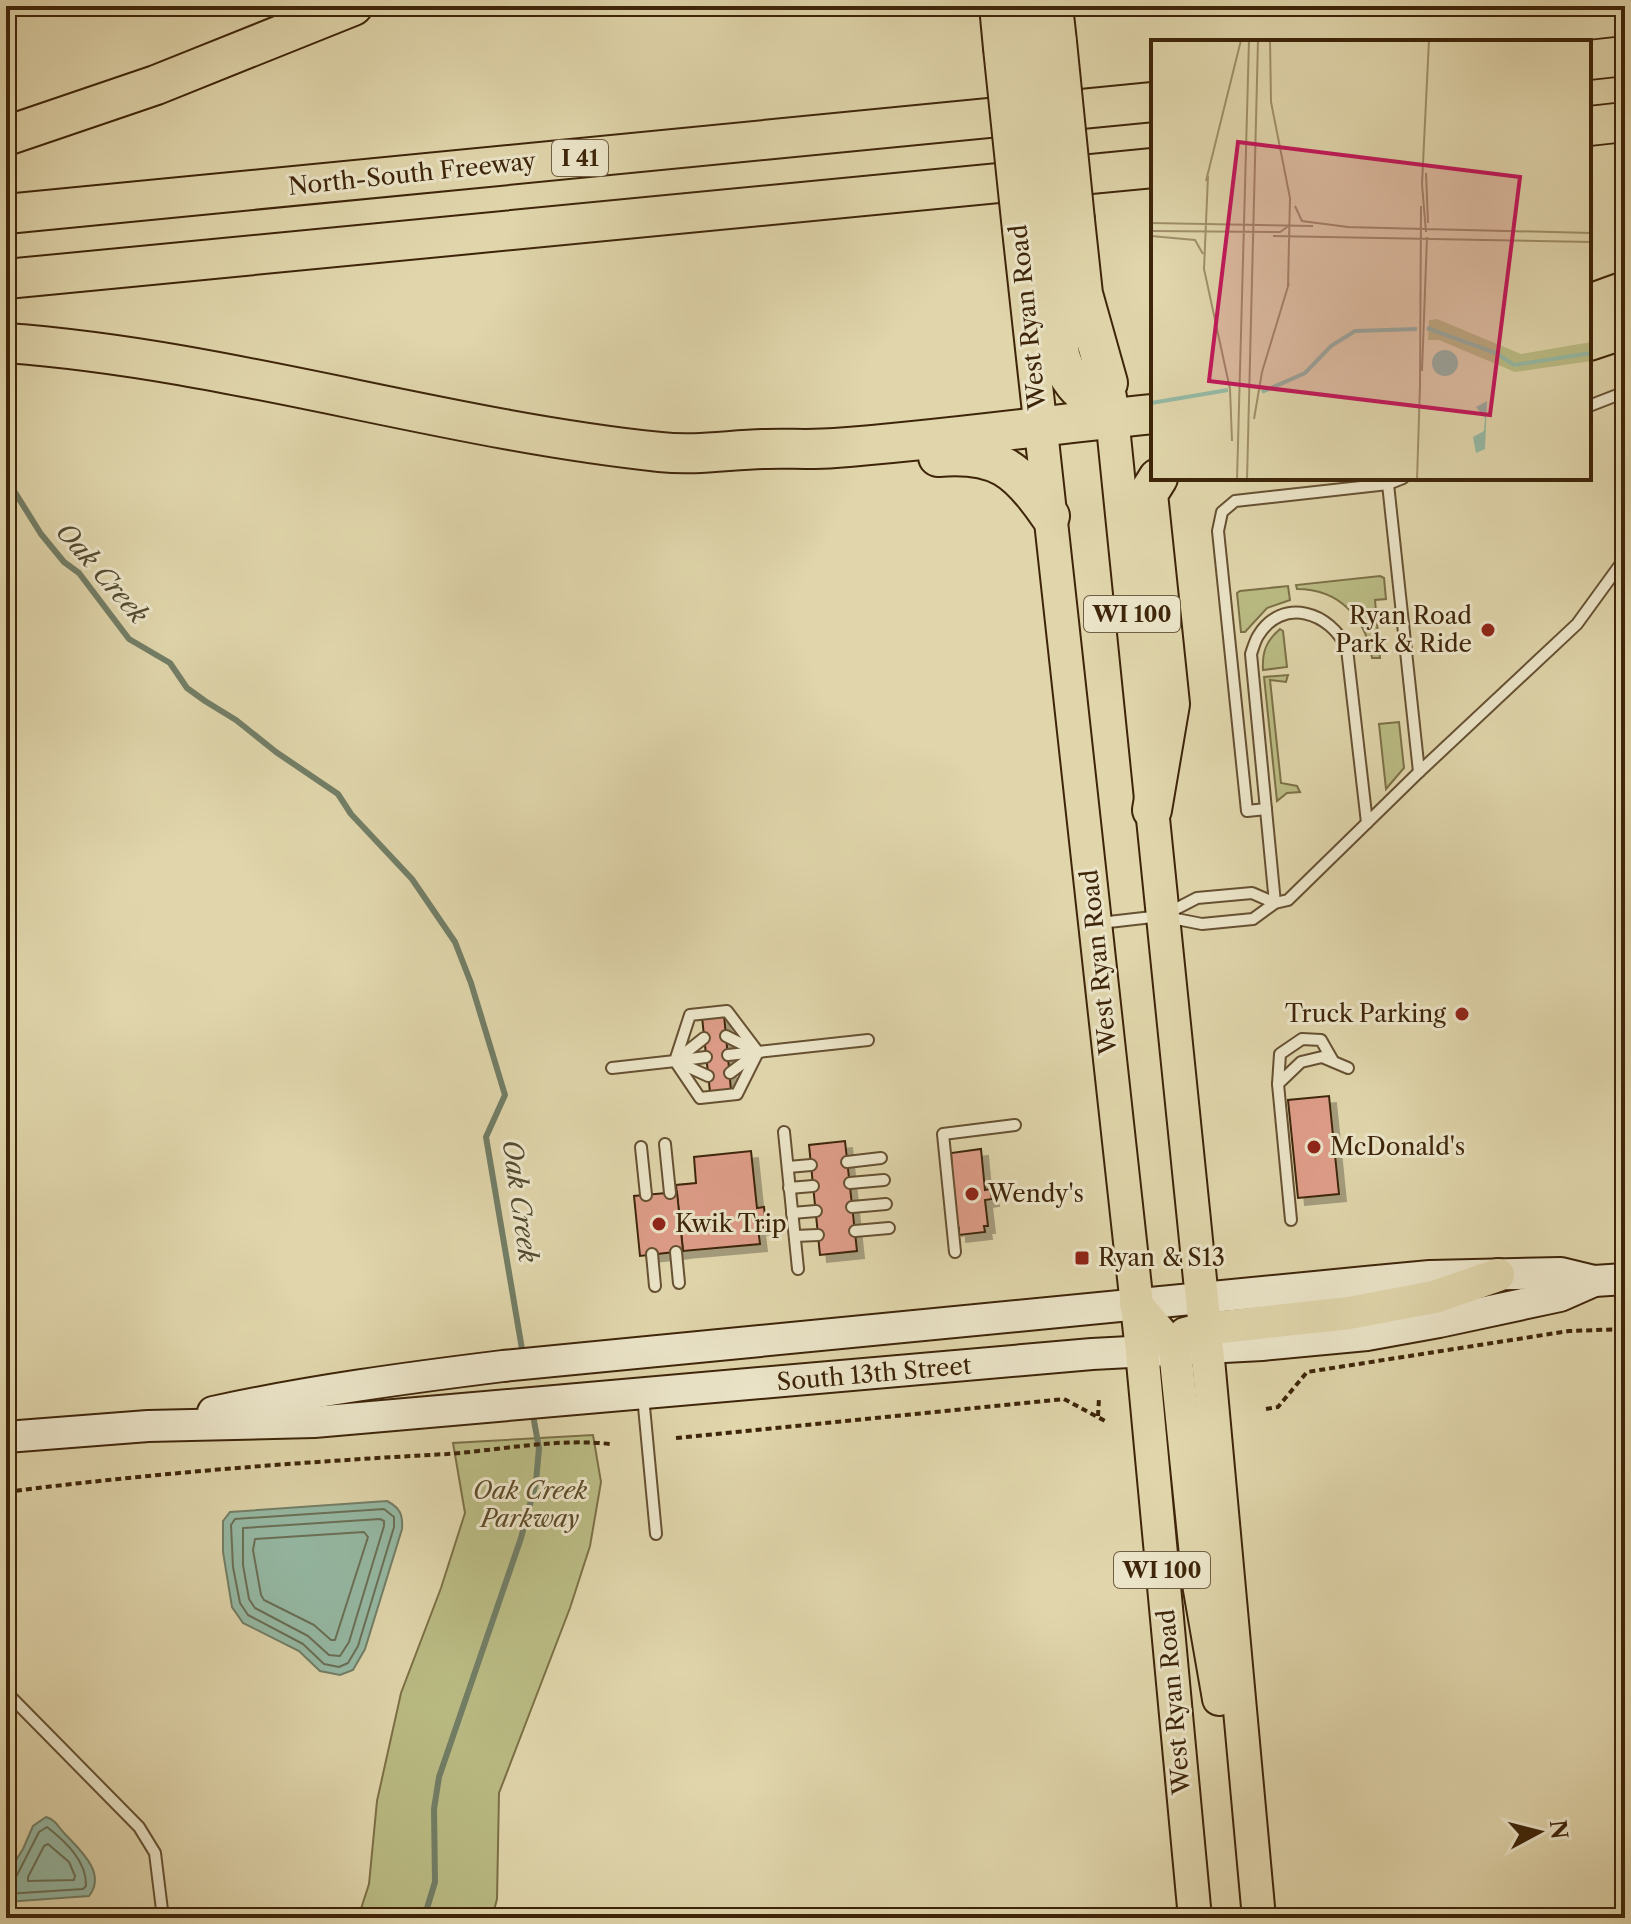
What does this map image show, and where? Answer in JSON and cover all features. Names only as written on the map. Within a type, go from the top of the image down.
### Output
[{"type":"highway","points":[[12,135],[156,85],[353,6]]},
{"type":"highway","points":[[1024,6],[1042,36],[1058,223],[1083,294],[1110,400]]},
{"type":"highway","points":[[1591,60],[1625,56]]},
{"type":"highway","name":"North-South Freeway","points":[[6,214],[1151,102]]},
{"type":"highway","points":[[1591,126],[1625,122]]},
{"type":"highway","points":[[7,279],[1151,168]]},
{"type":"highway","points":[[1591,303],[1625,291]]},
{"type":"highway","points":[[1591,340],[1625,329]]},
{"type":"highway","points":[[14,344],[182,364],[511,431],[662,453],[833,448],[1040,426],[1110,400],[1151,413]]},
{"type":"highway","points":[[701,454],[761,467],[835,465],[959,455],[983,457],[1010,469],[1031,488],[1050,516]]},
{"type":"highway","points":[[1152,810],[1170,704],[1148,494],[1157,480]]},
{"type":"main road","name":"West Ryan Road","points":[[996,6],[1042,36]]},
{"type":"main road","name":"West Ryan Road","points":[[1068,6],[1042,36],[1058,223],[1040,426],[1136,1304],[1162,1347],[1195,1918]]},
{"type":"main road","name":"WI 100","points":[[1110,400],[1204,1325],[1259,1918]]},
{"type":"main road","points":[[1246,1779],[1221,1709],[1162,1347],[1204,1325],[1363,1311],[1434,1297],[1498,1275]]},
{"type":"street","name":"South 13th Street","points":[[1498,1275],[1561,1273],[1594,1281],[1625,1279]]},
{"type":"street","name":"South 13th Street","points":[[148,1426],[275,1398],[503,1366],[1136,1304],[1204,1325],[1367,1335],[1560,1296],[1594,1281]]},
{"type":"street","name":"South 13th Street","points":[[6,1437],[148,1426],[314,1422],[1162,1347]]},
{"type":"lane","points":[[1591,405],[1625,392]]},
{"type":"lane","points":[[1266,809],[1247,811],[1218,531],[1222,512],[1235,501],[1388,484],[1398,480]]},
{"type":"lane","points":[[1388,484],[1419,772]]},
{"type":"lane","points":[[1094,924],[1161,916],[1202,924],[1253,919],[1275,903],[1288,900],[1577,624],[1625,558]]},
{"type":"lane","points":[[1275,903],[1251,654],[1258,635],[1283,615],[1307,613],[1329,623],[1341,635],[1347,649],[1367,823]]},
{"type":"lane","points":[[1161,916],[1197,898],[1252,893],[1275,903]]},
{"type":"lane","points":[[675,1061],[690,1015],[727,1011],[758,1052]]},
{"type":"lane","points":[[726,1036],[758,1052]]},
{"type":"lane","points":[[675,1061],[704,1038]]},
{"type":"lane","points":[[1291,1220],[1278,1084],[1280,1054],[1302,1039],[1321,1040],[1333,1061]]},
{"type":"lane","points":[[728,1055],[868,1040]]},
{"type":"lane","points":[[675,1061],[700,1098],[737,1094],[758,1052]]},
{"type":"lane","points":[[730,1073],[758,1052]]},
{"type":"lane","points":[[612,1068],[706,1057]]},
{"type":"lane","points":[[1278,1084],[1301,1062],[1322,1057],[1348,1068]]},
{"type":"lane","points":[[675,1061],[708,1076]]},
{"type":"lane","points":[[955,1252],[943,1134],[1015,1125]]},
{"type":"lane","points":[[784,1132],[798,1269]]},
{"type":"lane","points":[[665,1144],[670,1193]]},
{"type":"lane","points":[[641,1147],[646,1195]]},
{"type":"lane","points":[[847,1162],[881,1158]]},
{"type":"lane","points":[[788,1167],[811,1165]]},
{"type":"lane","points":[[850,1183],[884,1180]]},
{"type":"lane","points":[[789,1188],[813,1186]]},
{"type":"lane","points":[[852,1207],[886,1204]]},
{"type":"lane","points":[[792,1213],[816,1211]]},
{"type":"lane","points":[[855,1231],[889,1228]]},
{"type":"lane","points":[[795,1236],[818,1235]]},
{"type":"lane","points":[[676,1252],[679,1283]]},
{"type":"lane","points":[[652,1254],[655,1286]]},
{"type":"lane","points":[[643,1394],[656,1534]]},
{"type":"lane","points":[[6,1692],[139,1827],[155,1853],[163,1918]]},
{"type":"path","points":[[1266,1409],[1278,1407],[1307,1372],[1569,1331],[1625,1329]]},
{"type":"path","points":[[1098,1416],[1099,1398]]},
{"type":"path","points":[[676,1438],[1064,1399],[1107,1422]]},
{"type":"path","points":[[6,1492],[182,1472],[571,1443],[610,1444]]},
{"type":"green space","points":[[1384,578],[1386,599],[1375,600],[1380,658],[1372,658],[1364,630],[1348,608],[1326,594],[1297,589],[1296,585]]},
{"type":"green space","points":[[1288,586],[1290,600],[1267,608],[1245,632],[1241,632],[1237,593]]},
{"type":"green space","points":[[1280,629],[1283,631],[1287,667],[1263,670],[1266,647]]},
{"type":"green space","points":[[1288,675],[1286,682],[1270,680],[1281,783],[1297,786],[1300,792],[1287,793],[1277,801],[1264,677]]},
{"type":"green space","points":[[1399,722],[1404,768],[1386,789],[1379,724]]},
{"type":"green space","name":"Oak Creek Parkway","points":[[593,1435],[601,1482],[590,1546],[570,1608],[499,1793],[497,1899],[492,1918],[358,1918],[369,1884],[377,1801],[401,1693],[441,1588],[465,1513],[453,1443]]},
{"type":"water","points":[[387,1501],[400,1512],[402,1529],[365,1649],[353,1670],[340,1675],[320,1671],[299,1651],[243,1623],[232,1607],[223,1552],[223,1521],[230,1512]]},
{"type":"water","points":[[46,1817],[57,1824],[89,1862],[95,1879],[94,1887],[89,1896],[6,1902],[6,1876],[33,1826]]},
{"type":"building","points":[[724,1015],[731,1090],[710,1092],[702,1017]]},
{"type":"building","name":"McDonald's","points":[[1329,1096],[1339,1194],[1298,1198],[1288,1100]]},
{"type":"building","name":"Kwik Trip","points":[[845,1141],[857,1251],[820,1255],[809,1145]]},
{"type":"building","name":"Wendy's","points":[[981,1149],[985,1190],[990,1189],[992,1199],[985,1200],[988,1226],[984,1226],[985,1232],[959,1235],[959,1228],[955,1229],[951,1153]]},
{"type":"building","name":"Kwik Trip","points":[[751,1151],[757,1208],[764,1207],[766,1227],[758,1228],[760,1244],[683,1251],[676,1185],[696,1183],[694,1157]]},
{"type":"building","name":"Kwik Trip","points":[[677,1192],[683,1251],[640,1256],[634,1196]]},
{"type":"waterway","name":"Oak Creek","points":[[6,478],[41,534],[64,562],[79,573],[129,639],[170,663],[187,688],[338,794],[351,814],[412,879],[455,942],[471,983],[505,1095],[486,1137],[523,1355]]},
{"type":"waterway","name":"Oak Creek","points":[[424,1918],[435,1882],[434,1809],[439,1777],[521,1538],[536,1482],[539,1448],[532,1410]]},
{"type":"place","name":"Ryan Road Park & Ride","points":[[1488,630]]},
{"type":"place","name":"Truck Parking","points":[[1462,1014]]},
{"type":"place","name":"McDonald's","points":[[1314,1147]]},
{"type":"place","name":"Wendy's","points":[[972,1194]]},
{"type":"place","name":"Kwik Trip","points":[[659,1224]]},
{"type":"place","name":"Ryan & S13","points":[[1082,1258]]}]
